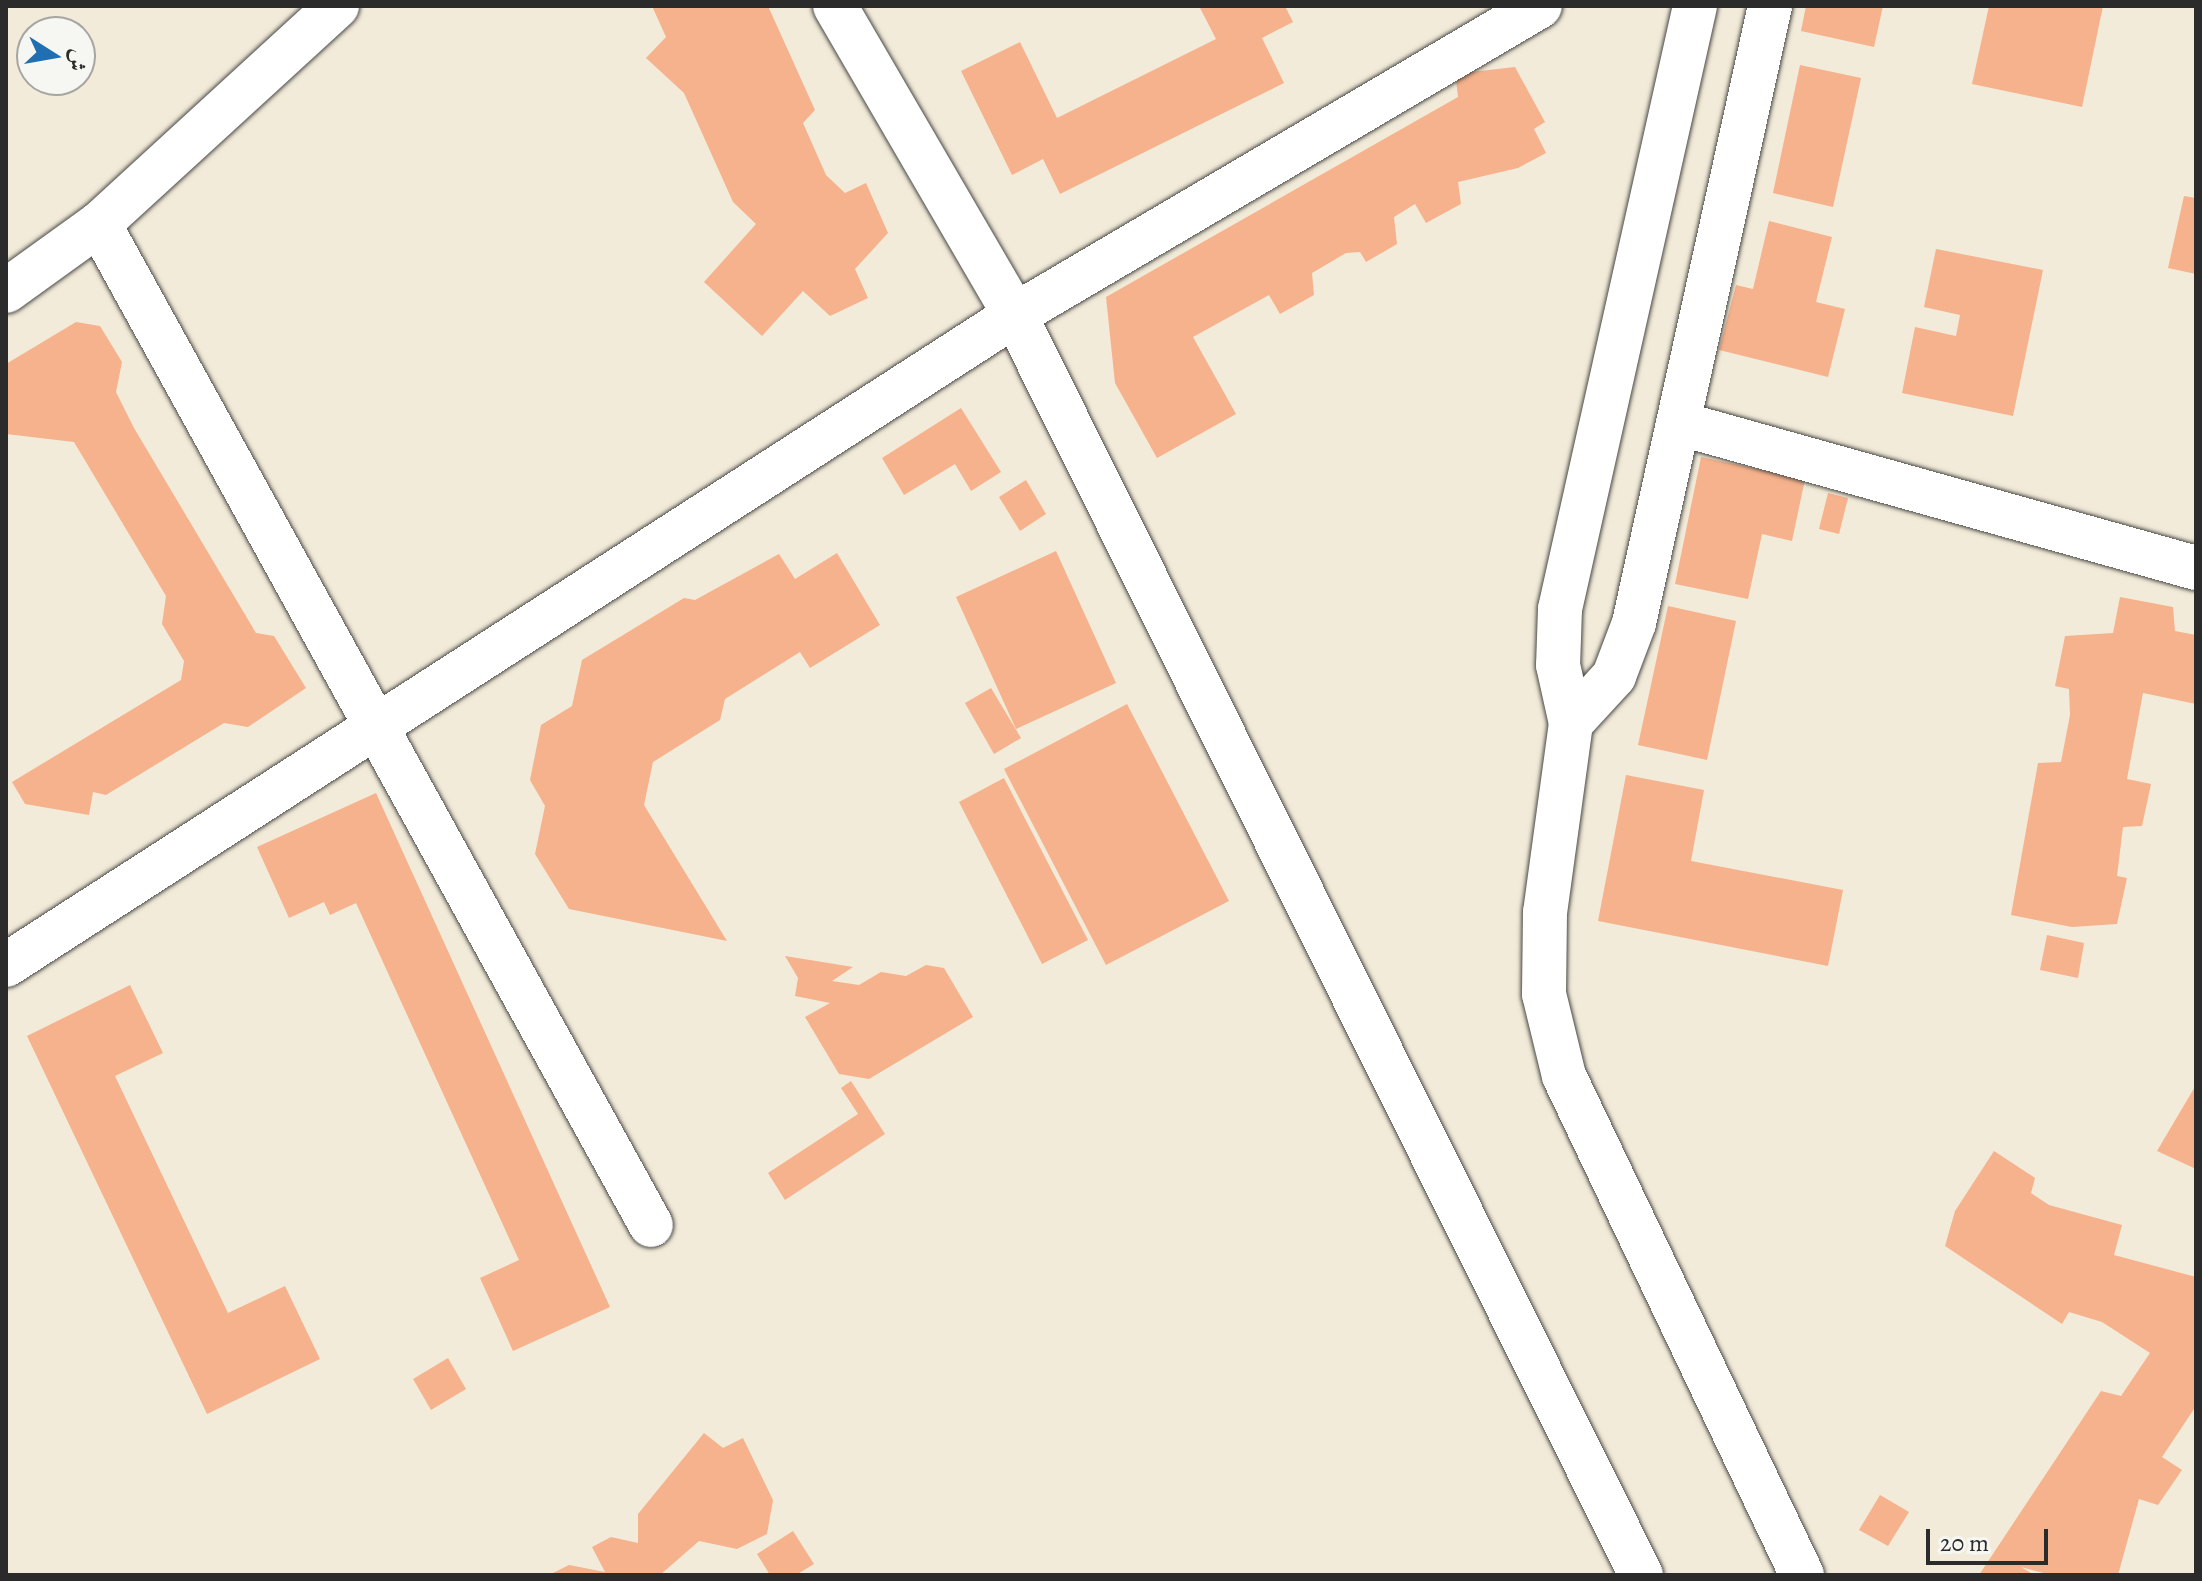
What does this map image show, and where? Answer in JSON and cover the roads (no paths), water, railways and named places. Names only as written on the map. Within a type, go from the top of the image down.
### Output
[{"type":"street","points":[[6,291],[99,224],[337,6]]},
{"type":"street","points":[[835,6],[1015,315],[1641,1575]]},
{"type":"street","points":[[6,965],[374,723],[1015,315],[1540,6]]},
{"type":"street","points":[[1695,6],[1560,609],[1558,665],[1571,723],[1545,912],[1549,1031],[1802,1575]]},
{"type":"street","points":[[1571,723],[1614,676],[1625,652],[1770,6]]},
{"type":"street","points":[[99,224],[651,1225]]},
{"type":"street","points":[[1678,423],[2196,568]]}]
